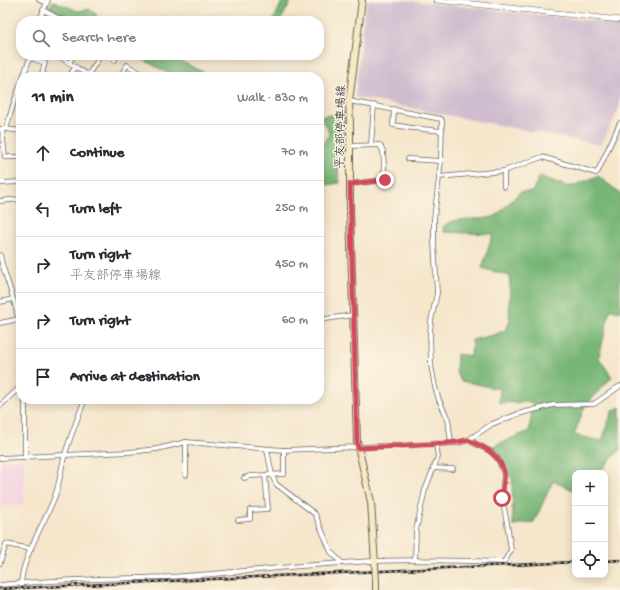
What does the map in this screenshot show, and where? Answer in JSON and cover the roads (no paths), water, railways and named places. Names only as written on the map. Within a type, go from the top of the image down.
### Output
[{"type":"main road","name":"平友部停車場線","points":[[362,0],[349,101],[353,315],[358,448],[371,502],[376,590]]},
{"type":"street","points":[[39,0],[48,1],[41,16]]},
{"type":"street","points":[[436,0],[620,20]]},
{"type":"street","points":[[43,10],[54,16]]},
{"type":"street","points":[[25,72],[30,60]]},
{"type":"street","points":[[38,60],[45,63],[42,72]]},
{"type":"street","points":[[64,60],[83,72]]},
{"type":"street","points":[[91,72],[98,60]]},
{"type":"street","points":[[123,72],[127,65],[139,72]]},
{"type":"street","points":[[72,72],[75,67]]},
{"type":"street","points":[[16,97],[3,129],[5,157],[16,157]]},
{"type":"street","points":[[349,101],[442,120],[441,161],[434,219],[437,294],[430,332],[431,364],[437,394],[448,419],[451,443]]},
{"type":"street","points":[[372,145],[374,105]]},
{"type":"street","points":[[394,109],[393,125],[442,131]]},
{"type":"street","points":[[439,177],[504,170],[542,157],[596,173],[620,123]]},
{"type":"street","points":[[3,129],[16,130]]},
{"type":"street","points":[[350,146],[380,145],[384,151],[385,180],[350,184]]},
{"type":"street","points":[[408,159],[441,161]]},
{"type":"street","points":[[504,170],[504,187]]},
{"type":"street","points":[[0,183],[16,182]]},
{"type":"street","points":[[0,201],[16,199]]},
{"type":"street","points":[[0,255],[16,307]]},
{"type":"street","points":[[0,302],[14,299]]},
{"type":"street","points":[[324,319],[353,315]]},
{"type":"street","points":[[0,323],[16,320]]},
{"type":"street","points":[[0,458],[129,452],[156,449],[186,442],[284,450],[451,443],[468,440],[492,424],[518,414],[553,405],[594,404],[620,386]]},
{"type":"street","points":[[0,406],[16,391]]},
{"type":"street","points":[[25,404],[25,456]]},
{"type":"street","points":[[22,590],[21,583],[24,568],[55,495],[65,455],[83,404]]},
{"type":"street","points":[[0,585],[103,578],[169,576],[342,563],[375,563],[415,560],[504,562],[511,550],[502,498],[504,474],[498,459],[490,451],[468,440]]},
{"type":"street","points":[[186,442],[186,475]]},
{"type":"street","points":[[415,560],[416,530],[424,490],[438,457],[436,444]]},
{"type":"street","points":[[267,449],[272,475],[276,484],[315,514],[331,552],[342,563]]},
{"type":"street","points":[[244,478],[284,474],[284,450]]},
{"type":"street","points":[[433,468],[453,468]]},
{"type":"street","points":[[238,520],[250,519],[250,510],[268,509],[265,475]]},
{"type":"street","points":[[0,542],[31,549]]},
{"type":"street","points":[[0,563],[6,544]]},
{"type":"railway","points":[[608,561],[620,560]]},
{"type":"railway","points":[[0,589],[572,562]]}]
